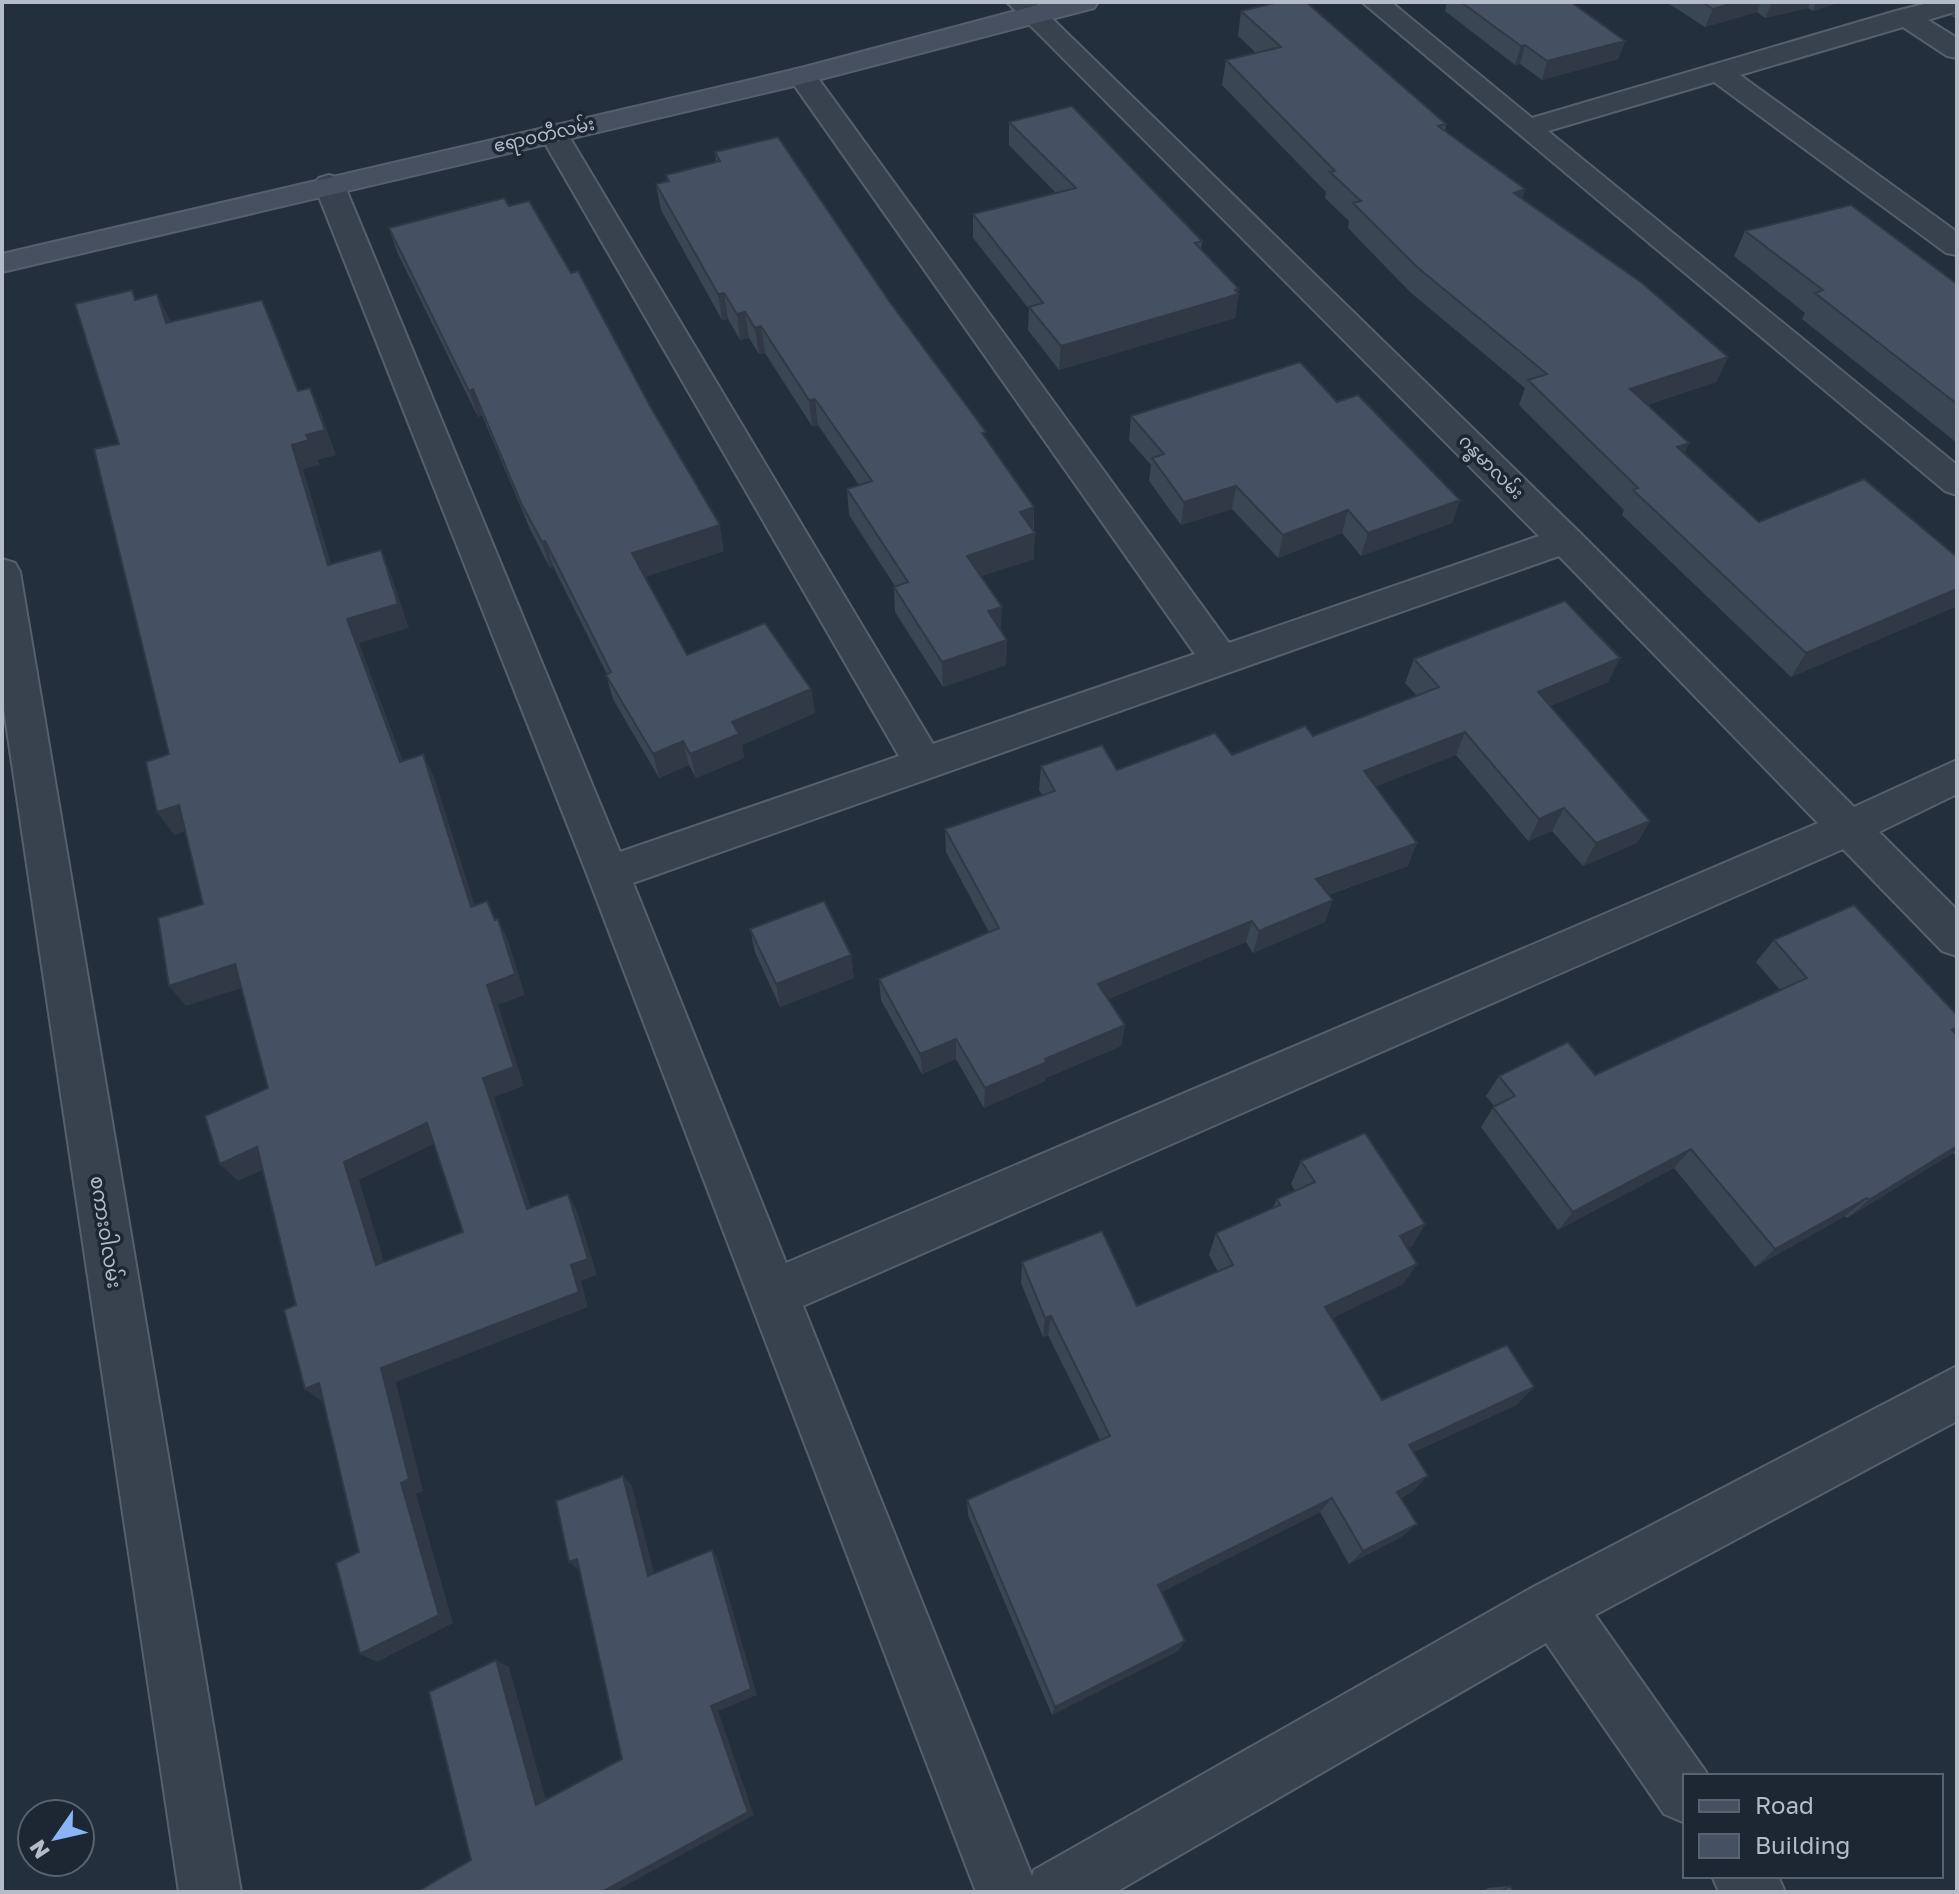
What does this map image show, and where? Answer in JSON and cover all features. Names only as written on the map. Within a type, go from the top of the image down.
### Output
[{"type":"street","name":"ဧရာဝတီလမ်း","points":[[2,263],[329,184],[802,76],[1025,8],[1085,2]]},
{"type":"street","points":[[1375,2],[1957,483]]},
{"type":"street","points":[[1527,128],[1957,3]]},
{"type":"street","name":"ဂန္ဓမာလမ်း","points":[[1025,8],[1565,540],[1957,938]]},
{"type":"street","points":[[1905,17],[1957,50]]},
{"type":"street","points":[[1718,72],[1957,246]]},
{"type":"street","points":[[802,76],[1221,661]]},
{"type":"street","points":[[553,133],[924,764]]},
{"type":"street","points":[[329,184],[608,874],[1007,1892]]},
{"type":"street","points":[[608,874],[1565,540]]},
{"type":"street","name":"စကားဝါလမ်း","points":[[2,572],[210,1892]]},
{"type":"street","points":[[774,1293],[1849,828],[1957,776]]},
{"type":"street","points":[[1056,1892],[1555,1606],[1957,1392]]},
{"type":"street","points":[[1555,1606],[1683,1790]]},
{"type":"building","points":[[1279,2],[1306,2],[1446,124],[1438,126],[1525,189],[1514,193],[1642,283],[1728,357],[1630,389],[1689,443],[1677,447],[1759,522],[1864,479],[1957,557],[1957,589],[1806,653],[1633,490],[1638,488],[1528,380],[1547,374],[1417,267],[1353,203],[1361,201],[1330,172],[1335,171],[1226,60],[1281,47],[1241,11]]},
{"type":"building","points":[[1461,2],[1571,2],[1625,41],[1547,61]]},
{"type":"building","points":[[1702,2],[1736,2],[1713,9]]},
{"type":"building","points":[[1072,106],[1202,241],[1195,243],[1239,289],[1235,290],[1239,294],[1061,346],[1029,307],[1043,303],[973,214],[1076,188],[1009,122]]},
{"type":"building","points":[[778,137],[889,301],[986,432],[982,433],[1034,507],[1020,512],[1035,533],[967,556],[1002,607],[988,611],[1007,640],[942,662],[894,587],[908,582],[847,489],[872,481],[815,399],[809,400],[761,326],[755,328],[745,312],[737,314],[724,293],[718,294],[656,184],[669,181],[666,175],[720,161],[715,152]]},
{"type":"building","points":[[504,198],[509,206],[529,201],[571,273],[578,271],[650,406],[720,525],[632,553],[687,655],[765,623],[811,689],[732,722],[739,734],[690,754],[683,741],[653,754],[606,675],[611,672],[545,541],[542,542],[521,503],[473,389],[469,391],[389,228]]},
{"type":"building","points":[[1851,205],[1957,284],[1957,404],[1815,293],[1823,290],[1745,231]]},
{"type":"building","points":[[132,290],[135,300],[157,294],[166,323],[262,300],[298,391],[310,388],[325,430],[306,435],[309,440],[292,445],[328,565],[381,550],[398,604],[347,619],[400,762],[423,754],[471,907],[487,901],[495,920],[498,919],[515,974],[487,985],[514,1067],[483,1078],[527,1209],[568,1194],[588,1259],[571,1265],[579,1292],[381,1368],[409,1479],[401,1483],[439,1615],[360,1654],[336,1563],[359,1552],[319,1383],[305,1389],[284,1310],[296,1305],[257,1147],[220,1164],[205,1116],[268,1088],[235,964],[169,986],[158,918],[203,904],[179,805],[157,812],[146,762],[169,754],[94,449],[119,444],[75,304]],"holes":[[[427,1123],[463,1232],[376,1265],[344,1162]]]},
{"type":"building","points":[[1300,362],[1337,402],[1358,395],[1460,500],[1368,533],[1348,510],[1283,535],[1236,486],[1184,502],[1152,458],[1164,454],[1131,416]]},
{"type":"building","points":[[1565,601],[1620,658],[1538,692],[1650,821],[1596,843],[1564,808],[1539,819],[1465,732],[1364,771],[1417,843],[1316,879],[1333,900],[1259,931],[1252,921],[1098,984],[1125,1025],[985,1088],[956,1039],[920,1054],[879,979],[999,928],[945,829],[1055,791],[1041,766],[1102,745],[1117,770],[1215,733],[1232,755],[1305,726],[1313,736],[1439,687],[1414,659]]},
{"type":"building","points":[[824,901],[851,955],[776,984],[750,929]]},
{"type":"building","points":[[1854,905],[1957,1015],[1957,1027],[1952,1030],[1957,1035],[1957,1146],[1869,1200],[1867,1198],[1775,1249],[1691,1149],[1573,1212],[1493,1107],[1515,1096],[1499,1076],[1568,1042],[1595,1075],[1807,978],[1774,940]]},
{"type":"building","points":[[1365,1133],[1425,1224],[1400,1236],[1417,1264],[1325,1307],[1382,1400],[1507,1345],[1534,1387],[1409,1445],[1428,1476],[1397,1492],[1417,1524],[1363,1551],[1332,1498],[1158,1585],[1185,1641],[1055,1707],[967,1500],[1110,1436],[1051,1316],[1045,1318],[1022,1262],[1102,1231],[1137,1306],[1233,1265],[1216,1233],[1280,1205],[1277,1199],[1315,1182],[1301,1161]]},
{"type":"building","points":[[623,1476],[648,1576],[712,1550],[751,1689],[711,1706],[748,1812],[602,1892],[417,1892],[471,1860],[429,1692],[496,1660],[536,1805],[622,1759],[577,1559],[569,1562],[556,1501]]}]
